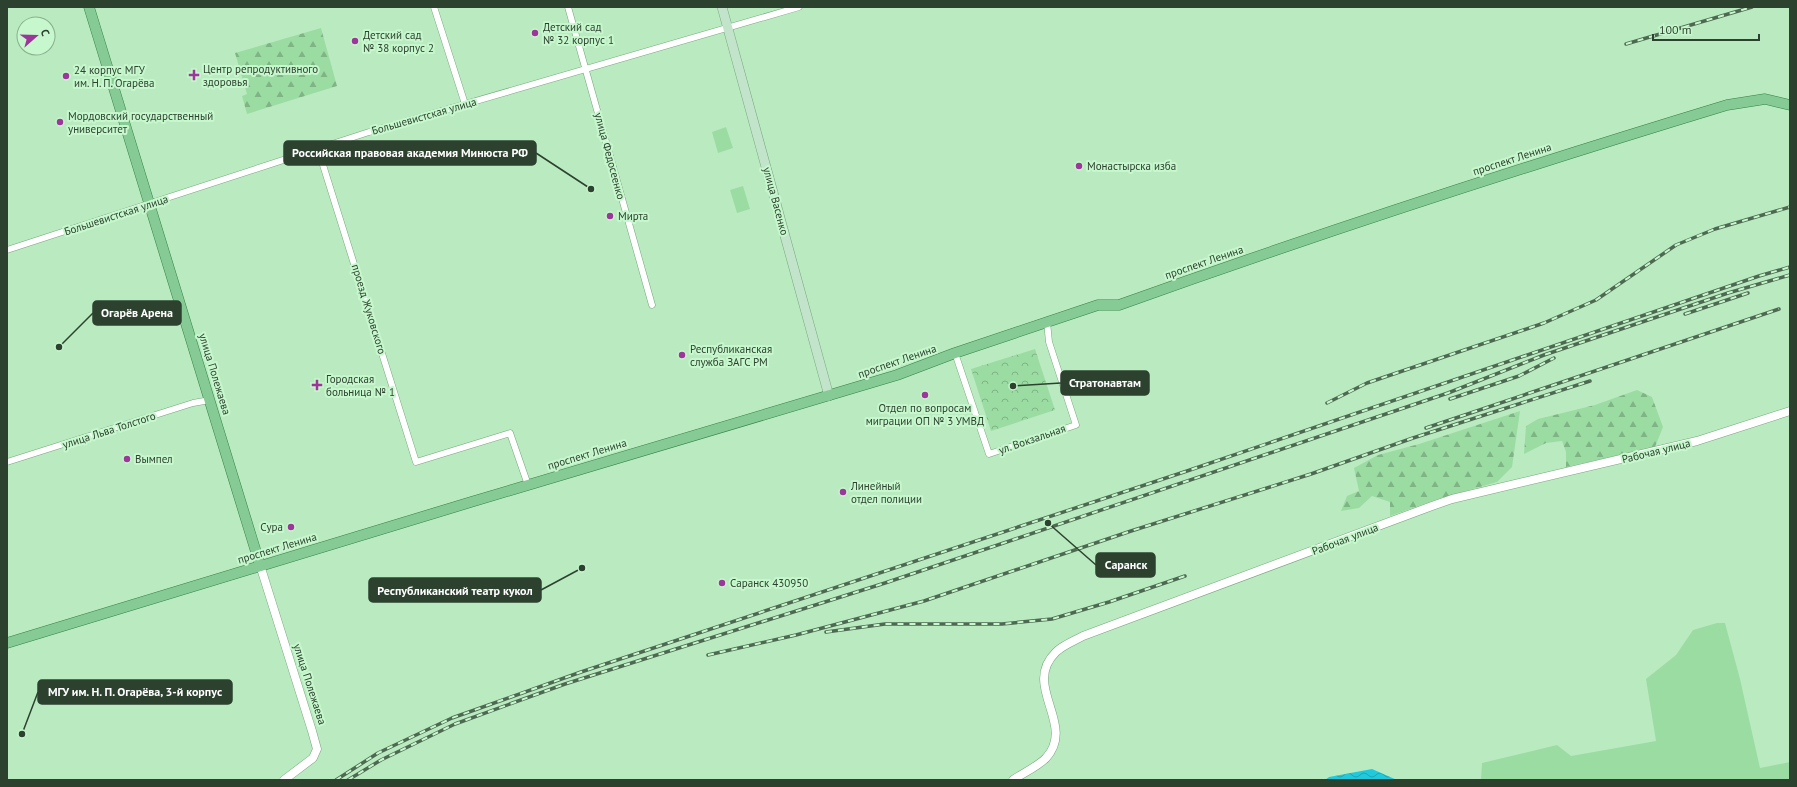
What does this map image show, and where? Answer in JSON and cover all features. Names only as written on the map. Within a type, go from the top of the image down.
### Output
[{"type":"main road","name":"улица Полежаева","points":[[89,7],[260,565]]},
{"type":"main road","name":"улица Васенко","points":[[722,7],[829,396]]},
{"type":"main road","name":"проспект Ленина","points":[[7,643],[260,565],[897,375],[955,353],[1098,305],[1119,305],[1274,250],[1395,210],[1727,105],[1765,99],[1790,105]]},
{"type":"street","points":[[434,7],[465,104]]},
{"type":"street","name":"улица Федосеенко","points":[[568,7],[652,305]]},
{"type":"street","name":"Большевистская улица","points":[[7,250],[369,132],[799,7]]},
{"type":"street","name":"проезд Жуковского","points":[[318,149],[416,462],[510,433],[528,485]]},
{"type":"street","name":"ул. Вокзальная","points":[[955,353],[989,454],[1076,424],[1049,342],[1047,322]]},
{"type":"street","name":"улица Льва Толстого","points":[[7,462],[193,403],[210,400]]},
{"type":"street","name":"Рабочая улица","points":[[1012,780],[1046,758],[1051,750],[1056,735],[1053,716],[1045,690],[1043,679],[1044,673],[1051,658],[1057,651],[1083,636],[1432,506],[1697,440],[1790,411]]},
{"type":"street","name":"улица Полежаева","points":[[260,565],[317,749],[313,758],[284,780]]},
{"type":"green space","points":[[321,28],[337,86],[247,114],[242,96],[247,94],[235,53]]},
{"type":"green space","points":[[726,127],[733,148],[718,153],[712,132]]},
{"type":"green space","points":[[743,186],[750,209],[737,213],[730,190]]},
{"type":"green space","points":[[1035,349],[1055,410],[991,431],[971,369]]},
{"type":"green space","points":[[1637,390],[1652,397],[1663,427],[1655,447],[1566,467],[1566,452],[1562,441],[1546,443],[1524,454],[1526,426],[1538,419],[1595,405]]},
{"type":"green space","points":[[1520,411],[1512,467],[1497,482],[1438,499],[1390,516],[1390,502],[1372,496],[1359,508],[1341,511],[1347,496],[1359,491],[1354,468],[1378,455],[1419,444]]},
{"type":"green space","points":[[1717,623],[1725,623],[1740,679],[1760,768],[1790,762],[1790,780],[1481,780],[1482,763],[1557,745],[1571,756],[1656,741],[1646,679],[1676,655],[1693,630]]},
{"type":"water","points":[[1372,769],[1397,780],[1325,780],[1329,777]]},
{"type":"railway","points":[[1626,44],[1752,7]]},
{"type":"railway","points":[[1327,403],[1367,383],[1544,323],[1596,300],[1676,245],[1715,229],[1790,207]]},
{"type":"railway","points":[[336,780],[378,753],[452,718],[581,672],[1187,471],[1759,276],[1790,267]]},
{"type":"railway","points":[[348,780],[381,760],[455,724],[565,684],[885,583],[1448,393],[1544,355],[1728,293],[1790,275]]},
{"type":"railway","points":[[1685,314],[1748,293]]},
{"type":"railway","points":[[1426,428],[1779,309]]},
{"type":"railway","points":[[1450,399],[1519,376],[1554,358]]},
{"type":"railway","points":[[708,655],[796,635],[924,601],[1131,531],[1311,474],[1413,438],[1590,381]]},
{"type":"railway","points":[[826,632],[885,624],[1002,624],[1052,619],[1109,602],[1185,576]]},
{"type":"place","name":"Детский сад № 32 корпус 1","points":[[535,33]]},
{"type":"place","name":"Детский сад № 38 корпус 2","points":[[355,41]]},
{"type":"place","name":"Центр репродуктивного здоровья","points":[[194,75]]},
{"type":"place","name":"24 корпус МГУ им. Н. П. Огарёва","points":[[66,76]]},
{"type":"place","name":"Мордовский государственный университет","points":[[60,122]]},
{"type":"place","name":"Монастырска изба","points":[[1079,166]]},
{"type":"place","name":"Российская правовая академия Минюста РФ","points":[[591,189]]},
{"type":"place","name":"Мирта","points":[[610,216]]},
{"type":"place","name":"Огарёв Арена","points":[[59,347]]},
{"type":"place","name":"Республиканская служба ЗАГС РМ","points":[[682,355]]},
{"type":"place","name":"Городская больница № 1","points":[[317,385]]},
{"type":"place","name":"Стратонавтам","points":[[1013,386]]},
{"type":"place","name":"Отдел по вопросам миграции ОП № 3 УМВД","points":[[925,395]]},
{"type":"place","name":"Вымпел","points":[[127,459]]},
{"type":"place","name":"Линейный отдел полиции","points":[[843,492]]},
{"type":"place","name":"Саранск","points":[[1048,523]]},
{"type":"place","name":"Сура","points":[[291,527]]},
{"type":"place","name":"Республиканский театр кукол","points":[[582,568]]},
{"type":"place","name":"Саранск 430950","points":[[722,583]]},
{"type":"place","name":"МГУ им. Н. П. Огарёва, 3-й корпус","points":[[22,734]]}]
